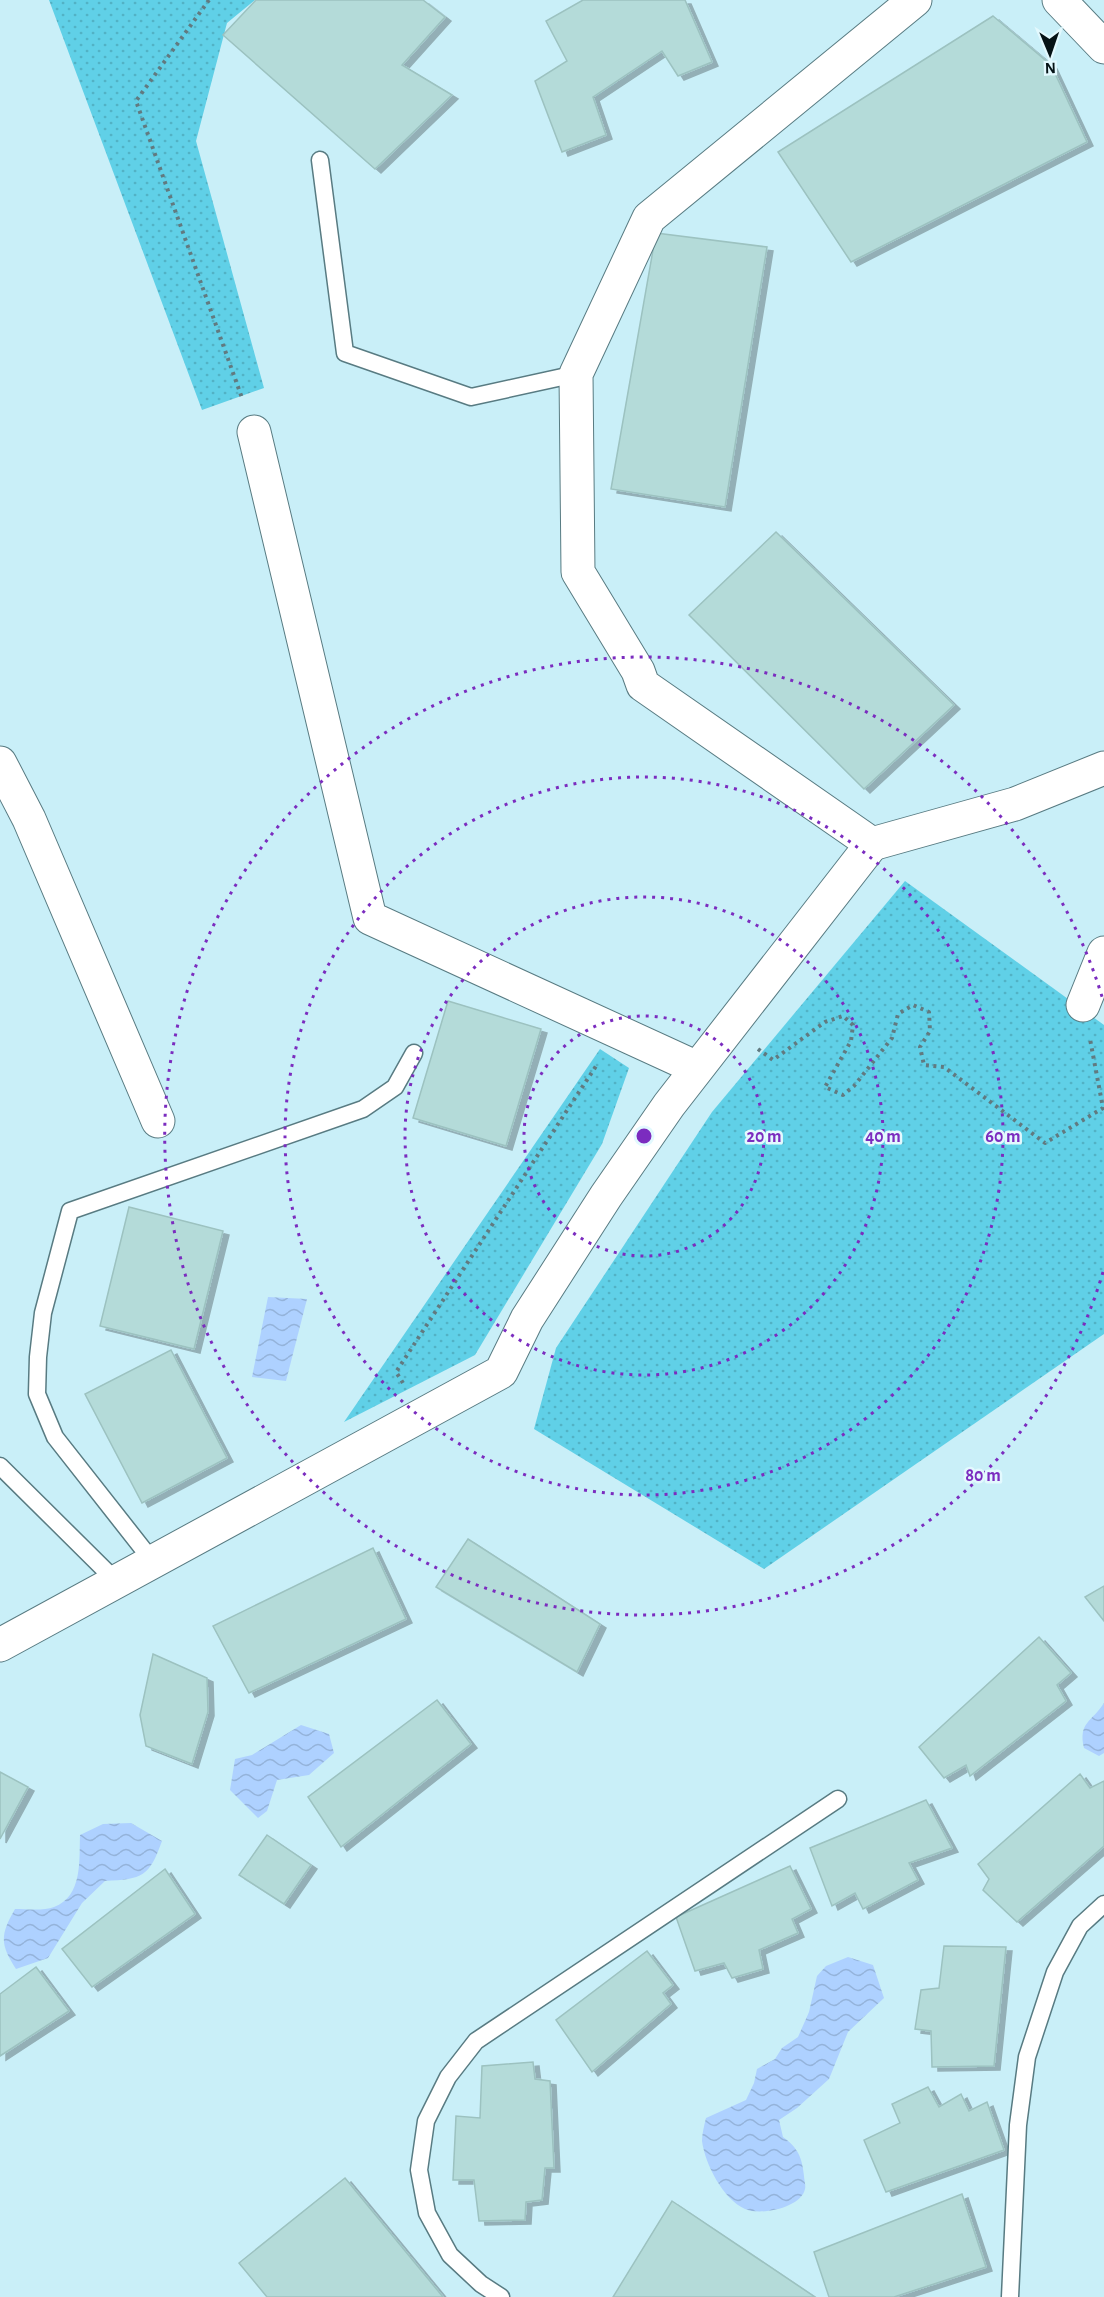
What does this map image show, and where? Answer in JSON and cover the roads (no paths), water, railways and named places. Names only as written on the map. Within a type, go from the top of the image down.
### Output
[{"type":"street","points":[[872,844],[644,685],[638,671],[578,572],[576,374],[649,218],[915,0]]},
{"type":"street","points":[[1059,0],[1104,47]]},
{"type":"street","points":[[254,432],[370,918],[697,1068]]},
{"type":"street","points":[[0,763],[29,819],[158,1121]]},
{"type":"street","points":[[0,1645],[501,1372],[533,1310],[606,1196],[669,1105],[872,844],[1015,804],[1104,768]]},
{"type":"street","points":[[1083,1005],[1104,953]]},
{"type":"lane","points":[[320,160],[345,353],[471,397],[576,374]]},
{"type":"lane","points":[[154,1563],[55,1437],[37,1394],[43,1313],[70,1211],[363,1109],[395,1087],[414,1053]]},
{"type":"lane","points":[[0,1466],[117,1582]]},
{"type":"lane","points":[[501,2297],[481,2284],[450,2255],[427,2213],[419,2170],[426,2121],[448,2077],[476,2041],[838,1799]]},
{"type":"lane","points":[[1010,2297],[1018,2125],[1027,2056],[1055,1972],[1080,1926],[1104,1904]]},
{"type":"water","points":[[268,1297],[307,1299],[286,1381],[252,1377]]},
{"type":"water","points":[[1104,1703],[1104,1753],[1099,1756],[1084,1748],[1083,1733],[1087,1723]]},
{"type":"water","points":[[301,1725],[329,1734],[334,1753],[309,1775],[277,1780],[267,1811],[258,1818],[230,1790],[235,1759],[252,1755]]},
{"type":"water","points":[[131,1823],[162,1841],[148,1869],[136,1877],[105,1881],[82,1903],[48,1958],[16,1969],[7,1953],[4,1939],[15,1909],[45,1909],[63,1902],[70,1895],[78,1876],[80,1835],[103,1824]]},
{"type":"water","points":[[848,1957],[873,1965],[884,1998],[848,2032],[829,2079],[797,2108],[779,2120],[783,2137],[796,2149],[800,2158],[805,2186],[802,2196],[788,2206],[779,2209],[760,2212],[745,2209],[729,2197],[711,2170],[702,2141],[706,2118],[746,2100],[754,2083],[757,2069],[775,2059],[782,2048],[798,2037],[809,2012],[817,1976],[826,1966]]}]
